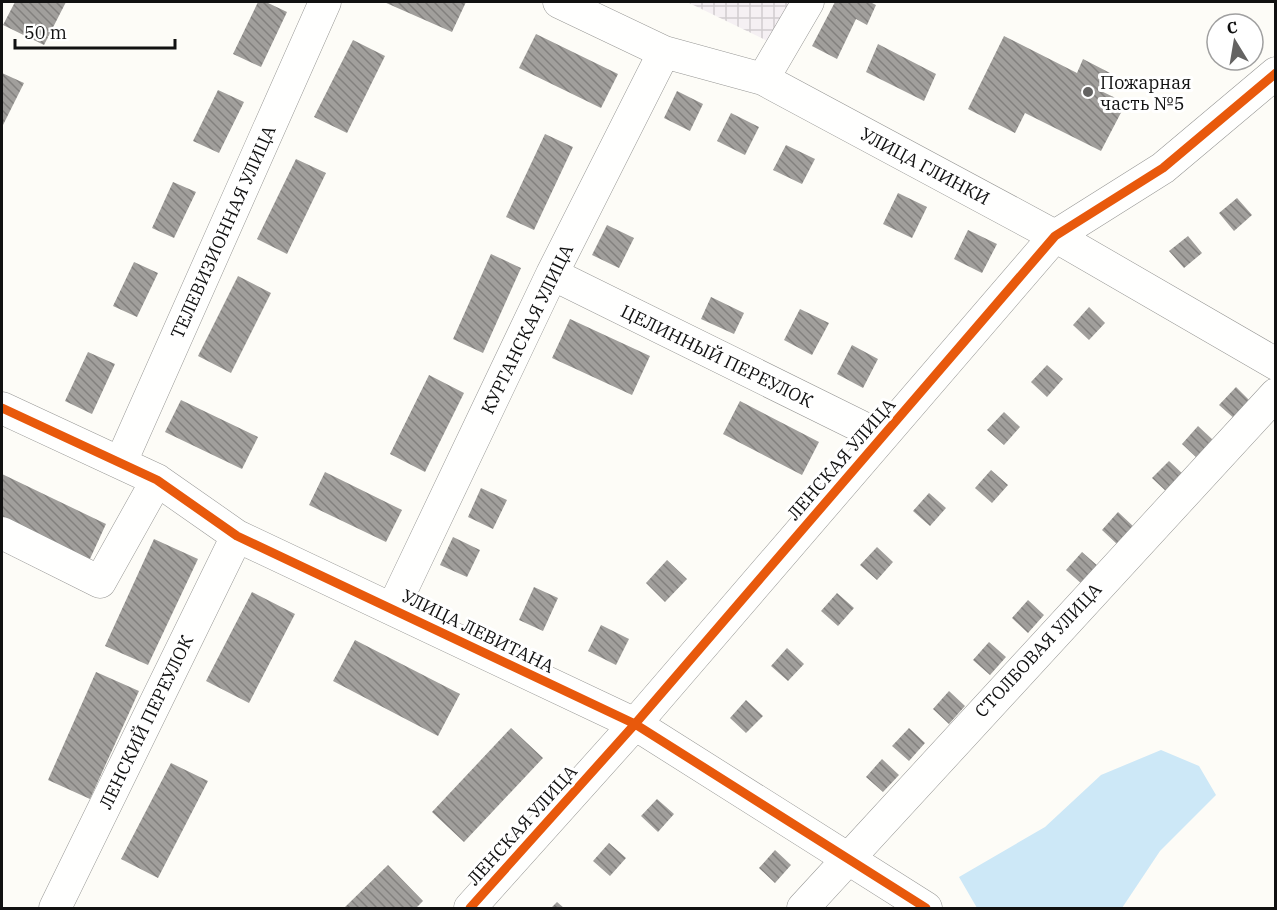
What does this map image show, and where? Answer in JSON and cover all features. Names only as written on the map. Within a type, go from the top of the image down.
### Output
[{"type":"street","name":"ТЕЛЕВИЗИОННАЯ УЛИЦА","points":[[121,462],[325,2]]},
{"type":"street","name":"УЛИЦА ГЛИНКИ","points":[[559,2],[664,52],[763,79],[1055,236],[1275,364]]},
{"type":"street","points":[[763,79],[808,2]]},
{"type":"street","name":"КУРГАНСКАЯ УЛИЦА","points":[[393,608],[552,274],[664,52]]},
{"type":"street","name":"ЛЕНСКАЯ УЛИЦА","points":[[470,909],[635,724],[1055,236],[1163,168],[1275,73]]},
{"type":"street","name":"ЦЕЛИННЫЙ ПЕРЕУЛОК","points":[[552,274],[882,437]]},
{"type":"street","name":"СТОЛБОВАЯ УЛИЦА","points":[[803,909],[846,859],[1275,394]]},
{"type":"street","name":"УЛИЦА ЛЕВИТАНА","points":[[2,408],[158,480],[237,536],[635,724],[926,909]]},
{"type":"street","points":[[2,533],[100,582],[158,480]]},
{"type":"street","name":"ЛЕНСКИЙ ПЕРЕУЛОК","points":[[56,909],[237,536]]},
{"type":"shaded area","points":[[687,2],[810,2],[786,50]]},
{"type":"water","points":[[1161,750],[1199,766],[1216,795],[1160,851],[1122,908],[977,908],[959,877],[1045,827],[1101,775]]},
{"type":"building","points":[[15,2],[66,2],[44,45],[3,25]]},
{"type":"building","points":[[258,2],[266,2],[287,12],[261,67],[233,54]]},
{"type":"building","points":[[384,2],[466,2],[452,32]]},
{"type":"building","points":[[835,2],[870,2],[876,5],[867,25],[856,19],[837,59],[812,46]]},
{"type":"building","points":[[536,34],[618,74],[601,108],[519,68]]},
{"type":"building","points":[[1004,36],[1077,73],[1083,59],[1110,73],[1101,91],[1126,103],[1101,151],[1025,113],[1015,133],[968,109]]},
{"type":"building","points":[[353,40],[385,56],[347,133],[314,117]]},
{"type":"building","points":[[878,44],[936,74],[924,101],[866,72]]},
{"type":"building","points":[[2,73],[24,83],[2,127]]},
{"type":"building","points":[[218,90],[244,102],[219,153],[193,141]]},
{"type":"building","points":[[677,91],[703,104],[690,131],[664,118]]},
{"type":"building","points":[[731,113],[759,127],[745,155],[717,141]]},
{"type":"building","points":[[545,134],[573,147],[534,230],[506,217]]},
{"type":"building","points":[[786,145],[815,159],[802,184],[773,170]]},
{"type":"building","points":[[296,159],[326,173],[287,254],[257,239]]},
{"type":"building","points":[[173,182],[196,192],[174,238],[152,228]]},
{"type":"building","points":[[898,193],[927,207],[912,238],[883,224]]},
{"type":"building","points":[[1237,198],[1252,215],[1234,231],[1219,213]]},
{"type":"building","points":[[607,225],[634,238],[619,268],[592,255]]},
{"type":"building","points":[[968,230],[997,244],[982,273],[954,259]]},
{"type":"building","points":[[1188,236],[1202,253],[1184,268],[1169,251]]},
{"type":"building","points":[[491,254],[521,268],[483,353],[453,339]]},
{"type":"building","points":[[134,262],[158,273],[137,317],[113,306]]},
{"type":"building","points":[[238,276],[271,293],[231,373],[198,356]]},
{"type":"building","points":[[711,297],[744,313],[734,334],[701,319]]},
{"type":"building","points":[[1089,307],[1105,323],[1089,340],[1073,325]]},
{"type":"building","points":[[800,309],[829,323],[812,355],[784,340]]},
{"type":"building","points":[[570,319],[650,356],[632,395],[552,358]]},
{"type":"building","points":[[852,345],[878,359],[863,388],[837,374]]},
{"type":"building","points":[[88,352],[115,364],[92,414],[65,401]]},
{"type":"building","points":[[1047,365],[1063,379],[1047,397],[1031,382]]},
{"type":"building","points":[[429,375],[464,393],[425,472],[390,454]]},
{"type":"building","points":[[1236,387],[1252,403],[1236,420],[1219,405]]},
{"type":"building","points":[[181,400],[258,437],[242,469],[165,432]]},
{"type":"building","points":[[740,401],[819,442],[802,475],[723,434]]},
{"type":"building","points":[[1004,412],[1020,427],[1004,445],[987,430]]},
{"type":"building","points":[[1198,426],[1214,441],[1198,459],[1182,444]]},
{"type":"building","points":[[1169,461],[1185,476],[1169,494],[1152,478]]},
{"type":"building","points":[[991,470],[1008,485],[992,503],[975,488]]},
{"type":"building","points":[[325,472],[402,510],[386,542],[309,505]]},
{"type":"building","points":[[2,474],[106,524],[89,561],[2,519]]},
{"type":"building","points":[[481,488],[507,500],[493,529],[468,517]]},
{"type":"building","points":[[929,493],[946,508],[930,526],[913,511]]},
{"type":"building","points":[[1118,512],[1134,527],[1118,545],[1102,530]]},
{"type":"building","points":[[453,537],[480,550],[467,577],[440,565]]},
{"type":"building","points":[[154,539],[198,559],[148,665],[105,646]]},
{"type":"building","points":[[877,547],[893,562],[877,580],[860,565]]},
{"type":"building","points":[[1082,552],[1099,567],[1083,585],[1066,570]]},
{"type":"building","points":[[667,560],[687,579],[665,602],[646,583]]},
{"type":"building","points":[[534,587],[558,598],[543,631],[519,620]]},
{"type":"building","points":[[252,592],[295,614],[249,703],[206,681]]},
{"type":"building","points":[[837,593],[854,608],[838,626],[821,611]]},
{"type":"building","points":[[1028,600],[1044,615],[1028,633],[1012,618]]},
{"type":"building","points":[[601,625],[629,639],[616,665],[588,651]]},
{"type":"building","points":[[355,640],[460,694],[438,736],[333,681]]},
{"type":"building","points":[[989,642],[1006,657],[990,675],[973,660]]},
{"type":"building","points":[[787,648],[804,664],[788,681],[771,666]]},
{"type":"building","points":[[96,672],[139,691],[90,799],[48,780]]},
{"type":"building","points":[[949,691],[965,706],[949,724],[933,709]]},
{"type":"building","points":[[746,700],[763,716],[746,733],[730,718]]},
{"type":"building","points":[[511,728],[543,758],[464,842],[432,812]]},
{"type":"building","points":[[909,728],[925,743],[909,761],[892,746]]},
{"type":"building","points":[[882,759],[899,775],[883,792],[866,777]]},
{"type":"building","points":[[171,763],[208,781],[158,878],[121,859]]},
{"type":"building","points":[[657,799],[674,814],[658,832],[641,816]]},
{"type":"building","points":[[609,843],[626,858],[610,876],[593,861]]},
{"type":"building","points":[[775,850],[791,865],[775,883],[759,868]]},
{"type":"building","points":[[388,865],[423,901],[416,908],[344,908]]},
{"type":"building","points":[[557,902],[564,908],[551,908]]},
{"type":"cycle path","points":[[470,908],[635,724],[1055,236],[1163,168],[1276,73]]},
{"type":"cycle path","points":[[2,408],[157,480],[237,536],[635,724],[926,908]]},
{"type":"place","name":"Пожарная часть №5","points":[[1088,92]]}]
